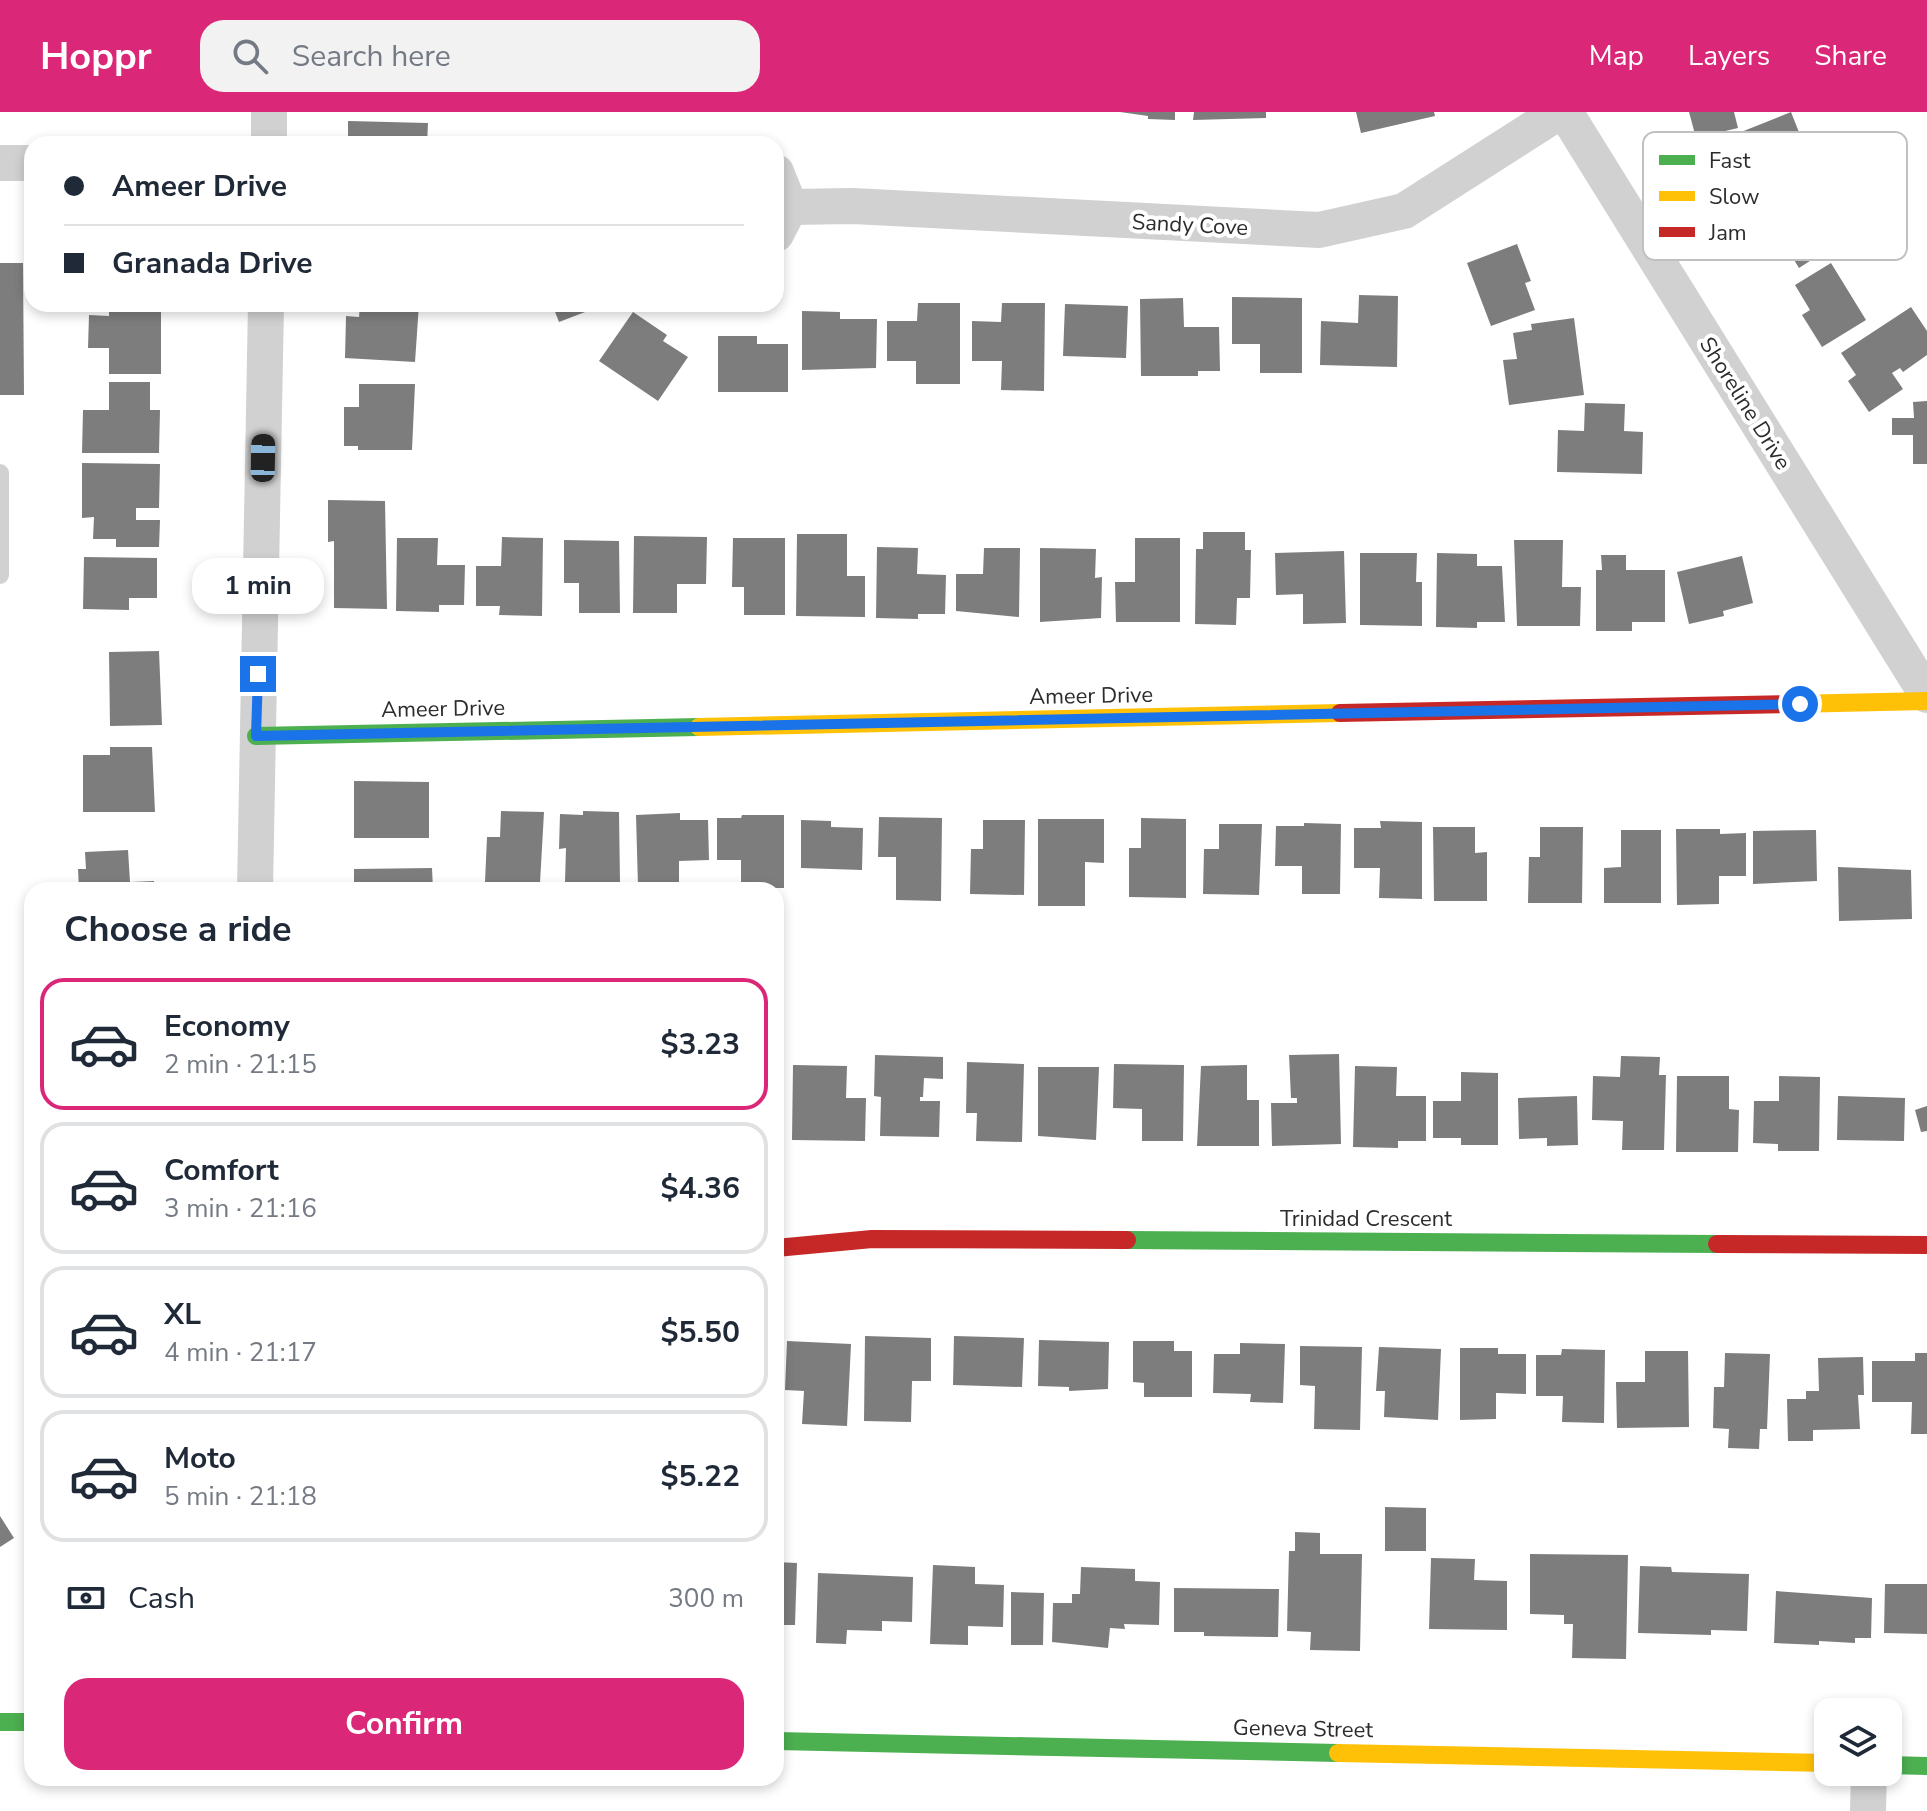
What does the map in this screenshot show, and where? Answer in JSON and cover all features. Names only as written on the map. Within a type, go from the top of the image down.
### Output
[{"type":"street","points":[[269,112],[269,136]]},
{"type":"street","name":"Sandy Cove","points":[[784,220],[853,206],[1319,230],[1404,211],[1562,112]]},
{"type":"street","name":"Shoreline Drive","points":[[1562,112],[1643,241]]},
{"type":"street","points":[[0,163],[24,163]]},
{"type":"street","name":"Shoreline Drive","points":[[1655,260],[1927,695]]},
{"type":"street","points":[[255,882],[266,312]]},
{"type":"street","name":"Ameer Drive","points":[[256,736],[1927,701]]},
{"type":"street","name":"Trinidad Crescent","points":[[784,1247],[872,1239],[1927,1245]]},
{"type":"street","points":[[3,1727],[24,1723]]},
{"type":"street","name":"Geneva Street","points":[[784,1741],[1814,1763]]},
{"type":"street","points":[[1902,1765],[1927,1766]]},
{"type":"street","points":[[1868,1811],[1869,1786]]},
{"type":"lane","points":[[0,473],[0,575]]},
{"type":"building","points":[[1120,112],[1175,112],[1175,120],[1148,119],[1148,116]]},
{"type":"building","points":[[1194,112],[1266,112],[1266,118],[1193,120]]},
{"type":"building","points":[[1356,112],[1434,112],[1435,116],[1361,133]]},
{"type":"building","points":[[1689,112],[1734,112],[1738,128],[1721,132],[1694,132]]},
{"type":"building","points":[[1791,112],[1799,132],[1741,132]]},
{"type":"building","points":[[348,121],[428,123],[427,136],[348,136]]},
{"type":"building","points":[[1517,244],[1531,281],[1525,283],[1535,310],[1491,326],[1467,263]]},
{"type":"building","points":[[1794,260],[1811,260],[1799,268]]},
{"type":"building","points":[[0,263],[23,263],[24,395],[0,395]]},
{"type":"building","points":[[1831,263],[1866,320],[1822,347],[1802,315],[1810,310],[1795,285]]},
{"type":"building","points":[[1359,295],[1398,296],[1397,367],[1320,365],[1321,321],[1358,323]]},
{"type":"building","points":[[1232,297],[1302,298],[1302,373],[1260,373],[1260,344],[1232,344]]},
{"type":"building","points":[[1183,298],[1184,327],[1219,327],[1220,371],[1198,371],[1198,376],[1141,376],[1140,299]]},
{"type":"building","points":[[918,303],[960,303],[960,384],[916,384],[916,361],[887,361],[887,321],[917,321]]},
{"type":"building","points":[[1002,303],[1045,303],[1044,391],[1001,390],[1002,361],[972,361],[972,321],[1001,322]]},
{"type":"building","points":[[1065,304],[1128,306],[1126,358],[1063,356]]},
{"type":"building","points":[[1911,307],[1927,331],[1927,355],[1903,372],[1900,368],[1892,373],[1903,389],[1869,412],[1848,381],[1856,375],[1841,353]]},
{"type":"building","points":[[802,311],[840,312],[840,319],[877,319],[876,368],[802,370]]},
{"type":"building","points":[[109,312],[161,312],[161,374],[109,374],[109,348],[88,348],[89,315],[109,316]]},
{"type":"building","points":[[359,312],[418,312],[415,362],[345,358],[346,316],[359,317]]},
{"type":"building","points":[[555,312],[585,312],[559,322]]},
{"type":"building","points":[[633,312],[667,335],[663,341],[688,357],[658,401],[599,361]]},
{"type":"building","points":[[1574,318],[1584,395],[1509,405],[1503,360],[1517,359],[1513,333],[1532,330],[1531,324]]},
{"type":"building","points":[[718,336],[757,336],[757,344],[788,344],[788,392],[718,392]]},
{"type":"building","points":[[109,382],[150,382],[150,410],[160,410],[159,453],[82,453],[83,410],[109,410]]},
{"type":"building","points":[[359,384],[415,384],[412,450],[358,450],[358,446],[344,446],[344,407],[359,407]]},
{"type":"building","points":[[1927,401],[1927,464],[1913,464],[1913,435],[1892,435],[1892,418],[1914,418],[1913,402]]},
{"type":"building","points":[[1585,403],[1625,404],[1624,431],[1643,432],[1642,474],[1557,472],[1558,430],[1584,431]]},
{"type":"building","points":[[82,463],[160,464],[159,508],[136,508],[136,520],[160,520],[159,547],[116,547],[116,539],[93,539],[94,517],[82,518]]},
{"type":"building","points":[[328,500],[385,501],[387,609],[334,608],[334,541],[328,542]]},
{"type":"building","points":[[1203,532],[1245,532],[1245,550],[1251,550],[1250,598],[1237,598],[1236,625],[1195,624],[1196,549],[1203,549]]},
{"type":"building","points":[[797,534],[847,534],[847,576],[865,576],[865,617],[796,616]]},
{"type":"building","points":[[634,536],[707,537],[706,584],[677,584],[677,613],[633,613]]},
{"type":"building","points":[[502,537],[543,538],[542,616],[499,615],[500,606],[476,606],[476,566],[501,566]]},
{"type":"building","points":[[397,538],[438,538],[437,565],[465,565],[464,605],[439,605],[439,612],[396,611]]},
{"type":"building","points":[[733,538],[785,538],[785,615],[744,615],[744,587],[732,587]]},
{"type":"building","points":[[1135,538],[1180,538],[1180,622],[1116,622],[1115,582],[1135,582]]},
{"type":"building","points":[[564,540],[619,541],[620,613],[579,613],[579,583],[564,583]]},
{"type":"building","points":[[1514,540],[1563,540],[1562,587],[1581,587],[1580,626],[1517,626]]},
{"type":"building","points":[[877,547],[918,548],[917,574],[946,575],[945,614],[918,614],[918,619],[876,618]]},
{"type":"building","points":[[984,548],[1020,548],[1019,617],[956,611],[956,574],[983,574]]},
{"type":"building","points":[[1040,548],[1096,549],[1095,578],[1102,577],[1101,618],[1040,622]]},
{"type":"building","points":[[1344,551],[1346,623],[1303,624],[1303,594],[1276,595],[1275,553]]},
{"type":"building","points":[[1360,553],[1417,553],[1416,582],[1422,582],[1422,626],[1360,625]]},
{"type":"building","points":[[1437,553],[1477,554],[1477,566],[1502,566],[1505,622],[1477,622],[1477,628],[1436,627]]},
{"type":"building","points":[[1601,555],[1626,555],[1626,570],[1665,570],[1665,622],[1632,622],[1632,631],[1596,631],[1596,570],[1602,570]]},
{"type":"building","points":[[1742,556],[1753,603],[1723,611],[1724,616],[1689,624],[1677,572]]},
{"type":"building","points":[[84,557],[157,558],[157,598],[129,598],[129,610],[83,609]]},
{"type":"building","points":[[159,651],[162,725],[110,726],[109,652]]},
{"type":"building","points":[[110,747],[152,747],[155,812],[83,812],[83,755],[110,755]]},
{"type":"building","points":[[354,781],[429,782],[429,838],[354,838]]},
{"type":"building","points":[[501,811],[544,812],[540,882],[485,882],[487,837],[500,837]]},
{"type":"building","points":[[583,811],[619,812],[620,882],[565,882],[566,848],[559,849],[560,814],[583,815]]},
{"type":"building","points":[[680,813],[680,820],[708,820],[709,860],[679,861],[679,882],[638,882],[636,815]]},
{"type":"building","points":[[742,815],[784,815],[784,882],[741,882],[741,860],[717,860],[717,818],[741,818]]},
{"type":"building","points":[[879,817],[942,818],[941,901],[896,900],[896,857],[878,857]]},
{"type":"building","points":[[1141,818],[1186,819],[1186,898],[1129,897],[1129,848],[1141,848]]},
{"type":"building","points":[[1038,819],[1104,819],[1104,863],[1085,862],[1085,906],[1038,906]]},
{"type":"building","points":[[801,820],[831,821],[831,827],[863,828],[862,870],[801,868]]},
{"type":"building","points":[[983,820],[1025,820],[1024,895],[970,894],[971,849],[983,849]]},
{"type":"building","points":[[1380,821],[1422,822],[1422,899],[1379,898],[1380,868],[1354,868],[1354,828],[1381,828]]},
{"type":"building","points":[[1304,823],[1341,824],[1340,894],[1302,894],[1302,866],[1275,866],[1276,826],[1304,826]]},
{"type":"building","points":[[1219,824],[1262,824],[1259,895],[1203,894],[1204,849],[1219,849]]},
{"type":"building","points":[[1433,827],[1475,827],[1475,853],[1487,852],[1487,901],[1434,901]]},
{"type":"building","points":[[1540,827],[1583,827],[1582,903],[1528,903],[1529,857],[1540,857]]},
{"type":"building","points":[[1676,829],[1720,829],[1720,834],[1746,833],[1746,876],[1719,876],[1719,904],[1677,905]]},
{"type":"building","points":[[1621,830],[1661,830],[1661,903],[1604,903],[1604,868],[1621,867]]},
{"type":"building","points":[[1816,830],[1817,881],[1753,884],[1753,831]]},
{"type":"building","points":[[128,850],[130,882],[79,882],[78,869],[86,869],[85,852]]},
{"type":"building","points":[[1838,867],[1911,870],[1912,919],[1839,921]]},
{"type":"building","points":[[432,868],[433,882],[354,882],[354,869]]},
{"type":"building","points":[[1339,1054],[1341,1144],[1272,1146],[1271,1103],[1297,1103],[1297,1098],[1291,1098],[1289,1055]]},
{"type":"building","points":[[875,1055],[943,1057],[943,1079],[924,1078],[923,1097],[920,1097],[920,1101],[940,1101],[939,1137],[880,1136],[881,1097],[874,1096]]},
{"type":"building","points":[[1621,1056],[1660,1057],[1659,1075],[1666,1075],[1664,1150],[1622,1150],[1623,1121],[1592,1120],[1593,1076],[1620,1077]]},
{"type":"building","points":[[967,1062],[1024,1064],[1022,1142],[976,1141],[977,1113],[966,1113]]},
{"type":"building","points":[[1114,1064],[1184,1065],[1183,1141],[1142,1141],[1142,1109],[1113,1108]]},
{"type":"building","points":[[793,1065],[847,1066],[846,1098],[866,1098],[865,1141],[792,1140]]},
{"type":"building","points":[[1247,1065],[1247,1100],[1259,1100],[1259,1146],[1197,1146],[1201,1066]]},
{"type":"building","points":[[1355,1066],[1397,1067],[1396,1096],[1426,1096],[1426,1141],[1398,1141],[1398,1148],[1353,1147]]},
{"type":"building","points":[[1038,1067],[1099,1067],[1096,1140],[1038,1136]]},
{"type":"building","points":[[1461,1072],[1498,1073],[1498,1145],[1461,1145],[1461,1138],[1433,1138],[1433,1101],[1461,1101]]},
{"type":"building","points":[[1677,1076],[1729,1076],[1729,1109],[1739,1110],[1738,1152],[1676,1152]]},
{"type":"building","points":[[1779,1076],[1820,1077],[1819,1151],[1778,1151],[1778,1144],[1753,1143],[1754,1101],[1779,1101]]},
{"type":"building","points":[[1577,1096],[1578,1145],[1547,1146],[1547,1138],[1519,1139],[1518,1098]]},
{"type":"building","points":[[1838,1096],[1905,1098],[1904,1141],[1837,1140]]},
{"type":"building","points":[[1927,1106],[1927,1131],[1921,1132],[1915,1110]]},
{"type":"building","points":[[865,1336],[931,1338],[931,1381],[912,1381],[911,1422],[864,1421]]},
{"type":"building","points":[[954,1336],[1024,1338],[1022,1387],[953,1385]]},
{"type":"building","points":[[1039,1340],[1109,1342],[1108,1389],[1069,1391],[1069,1387],[1038,1386]]},
{"type":"building","points":[[787,1341],[851,1344],[847,1426],[802,1424],[804,1391],[785,1390]]},
{"type":"building","points":[[1133,1341],[1174,1341],[1174,1351],[1192,1351],[1192,1397],[1144,1397],[1144,1383],[1133,1382]]},
{"type":"building","points":[[1240,1343],[1285,1344],[1283,1403],[1250,1402],[1251,1394],[1213,1393],[1214,1354],[1240,1354]]},
{"type":"building","points":[[1300,1346],[1362,1347],[1360,1430],[1314,1429],[1315,1386],[1300,1385]]},
{"type":"building","points":[[1379,1347],[1441,1349],[1438,1420],[1384,1417],[1385,1391],[1376,1391]]},
{"type":"building","points":[[1460,1348],[1498,1348],[1498,1354],[1526,1354],[1526,1394],[1496,1393],[1496,1419],[1460,1420]]},
{"type":"building","points":[[1562,1349],[1605,1350],[1604,1423],[1562,1422],[1563,1396],[1536,1396],[1536,1355],[1561,1355]]},
{"type":"building","points":[[1645,1351],[1688,1351],[1689,1427],[1617,1428],[1616,1382],[1645,1382]]},
{"type":"building","points":[[1725,1353],[1770,1354],[1767,1429],[1760,1429],[1759,1449],[1728,1448],[1729,1429],[1713,1428],[1714,1387],[1724,1387]]},
{"type":"building","points":[[1915,1353],[1927,1353],[1927,1434],[1911,1434],[1912,1402],[1872,1402],[1872,1361],[1915,1361]]},
{"type":"building","points":[[1863,1357],[1864,1395],[1858,1395],[1860,1429],[1813,1430],[1813,1441],[1788,1441],[1787,1399],[1806,1399],[1806,1391],[1819,1391],[1818,1358]]},
{"type":"building","points":[[1385,1507],[1426,1508],[1426,1551],[1385,1551]]},
{"type":"building","points":[[0,1516],[14,1538],[0,1547]]},
{"type":"building","points":[[1295,1532],[1320,1533],[1320,1554],[1362,1554],[1360,1651],[1310,1650],[1311,1632],[1287,1631],[1289,1551],[1295,1551]]},
{"type":"building","points":[[1530,1554],[1628,1555],[1626,1659],[1572,1658],[1573,1624],[1564,1624],[1564,1615],[1530,1614]]},
{"type":"building","points":[[1431,1558],[1475,1559],[1474,1580],[1507,1581],[1507,1630],[1429,1629]]},
{"type":"building","points":[[784,1562],[797,1563],[795,1625],[784,1625]]},
{"type":"building","points":[[933,1565],[975,1567],[975,1584],[1004,1585],[1003,1627],[968,1626],[968,1645],[930,1644]]},
{"type":"building","points":[[1640,1566],[1671,1567],[1672,1572],[1749,1574],[1747,1631],[1711,1630],[1711,1635],[1638,1633]]},
{"type":"building","points":[[1081,1567],[1135,1569],[1135,1581],[1160,1582],[1159,1625],[1124,1624],[1125,1629],[1110,1628],[1108,1648],[1052,1642],[1053,1603],[1072,1603],[1072,1594],[1080,1594]]},
{"type":"building","points":[[818,1573],[913,1577],[912,1622],[882,1621],[882,1631],[847,1630],[846,1644],[816,1643]]},
{"type":"building","points":[[1885,1584],[1927,1584],[1927,1634],[1884,1633]]},
{"type":"building","points":[[1174,1588],[1279,1589],[1278,1637],[1204,1636],[1204,1632],[1174,1632]]},
{"type":"building","points":[[1776,1591],[1872,1598],[1871,1638],[1855,1638],[1855,1643],[1819,1641],[1819,1645],[1774,1643]]},
{"type":"building","points":[[1011,1592],[1044,1593],[1043,1645],[1011,1645]]},
{"type":"traffic: fast","points":[[256,736],[699,727]]},
{"type":"traffic: fast","points":[[1127,1240],[1717,1244]]},
{"type":"traffic: fast","points":[[0,1722],[24,1722]]},
{"type":"traffic: fast","points":[[784,1741],[1338,1753]]},
{"type":"traffic: fast","points":[[1902,1765],[1927,1766]]},
{"type":"traffic: slow","points":[[1792,704],[1927,701]]},
{"type":"traffic: slow","points":[[699,727],[1340,713]]},
{"type":"traffic: slow","points":[[1338,1753],[1814,1763]]},
{"type":"traffic: jam","points":[[1340,713],[1792,704]]},
{"type":"traffic: jam","points":[[784,1247],[872,1239],[1127,1240]]},
{"type":"traffic: jam","points":[[1717,1244],[1927,1245]]},
{"type":"route","points":[[258,674],[256,736],[1800,704]]}]
